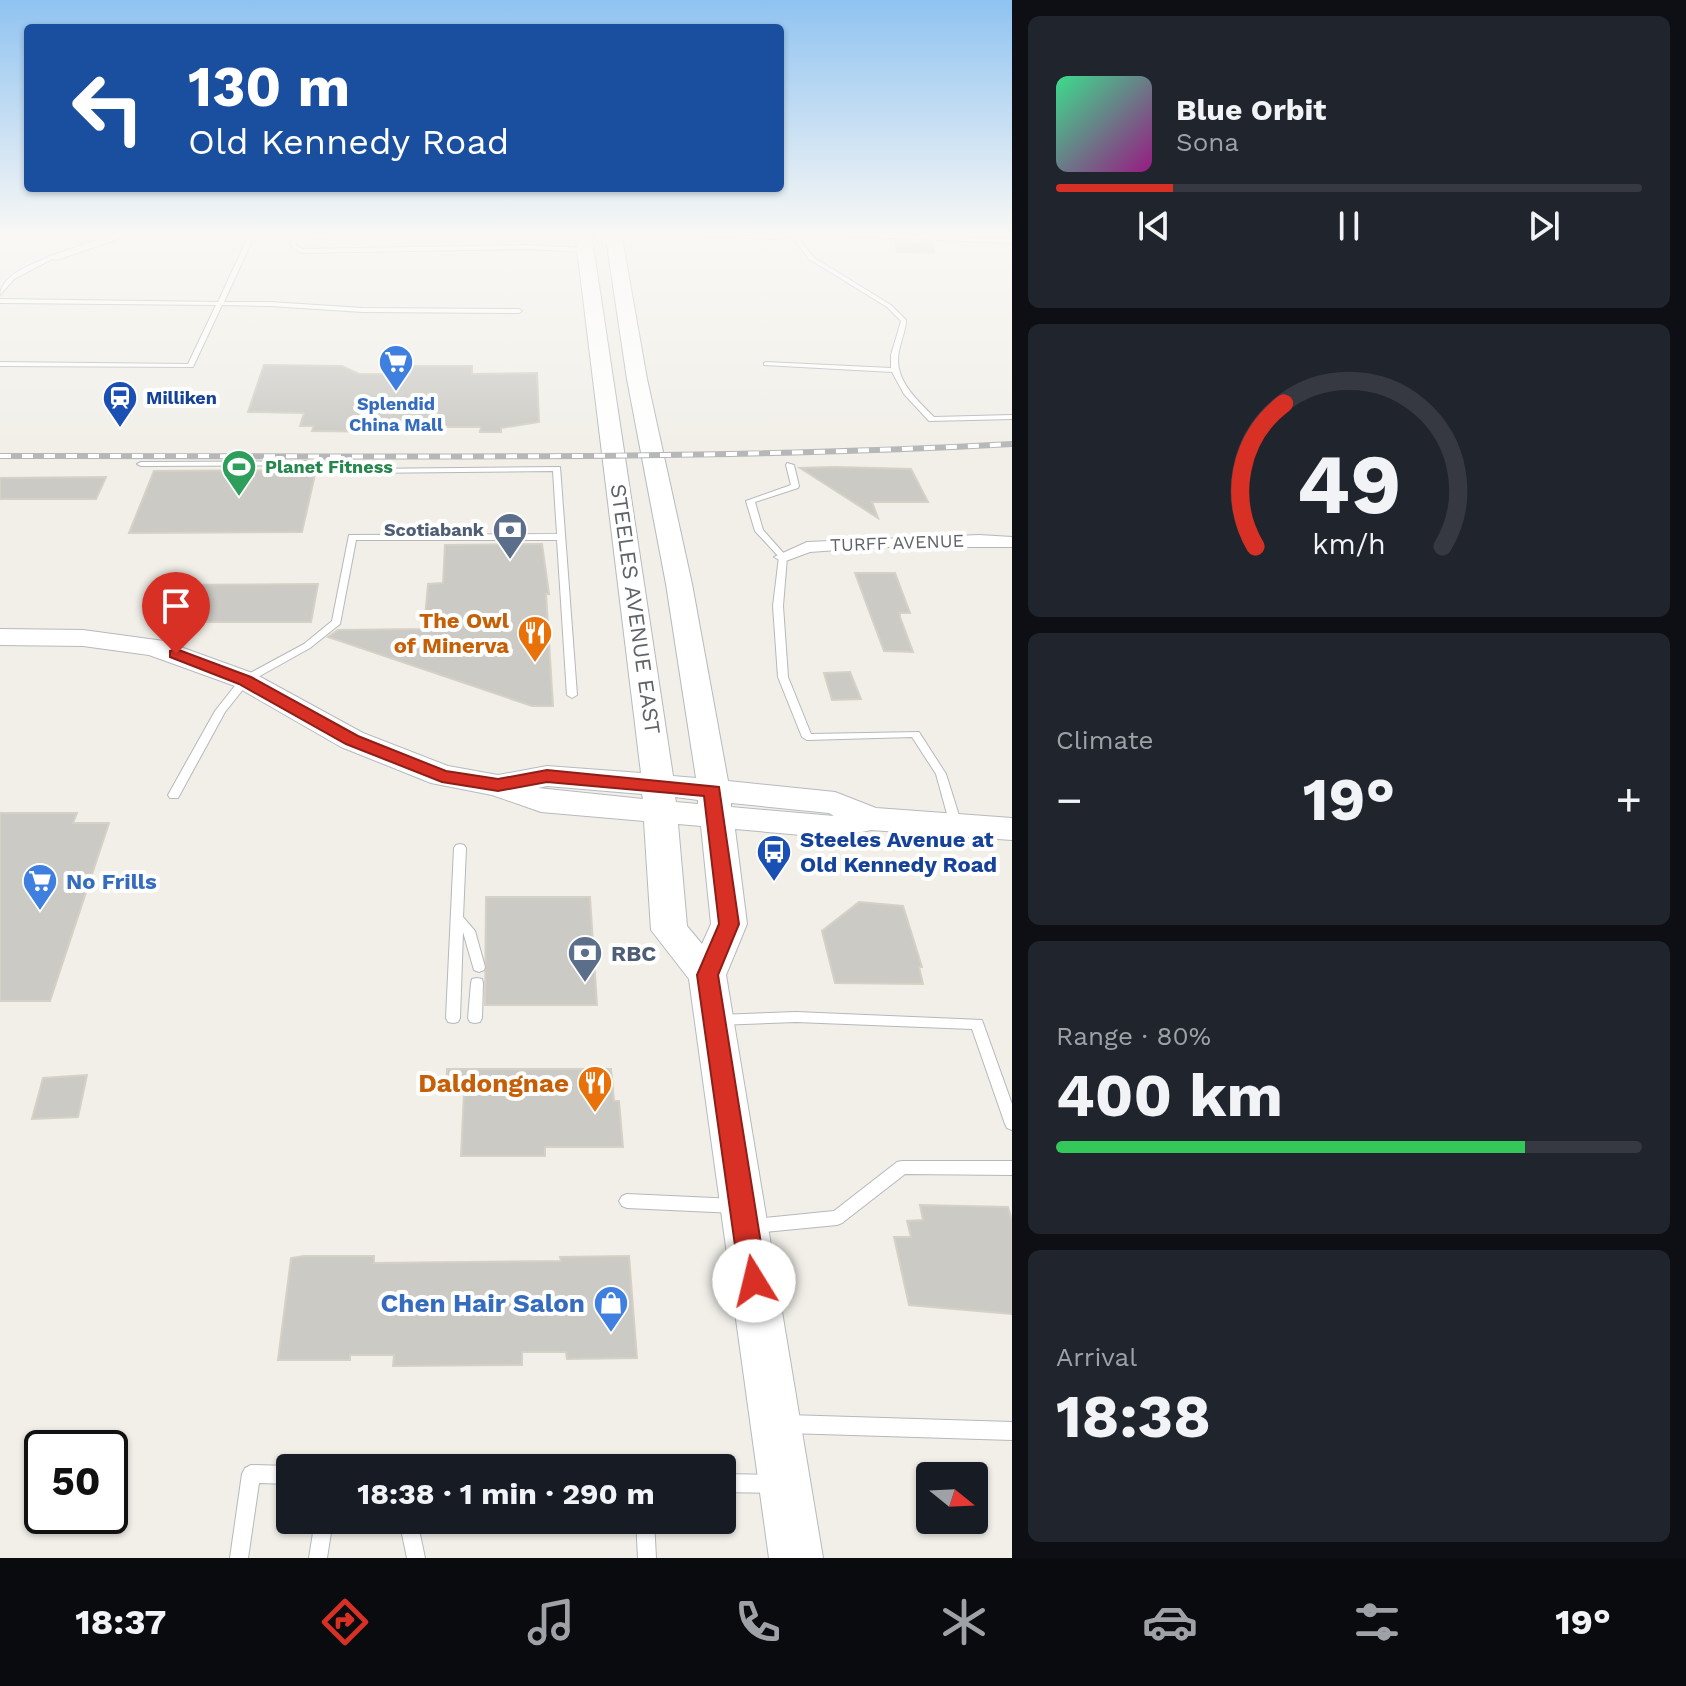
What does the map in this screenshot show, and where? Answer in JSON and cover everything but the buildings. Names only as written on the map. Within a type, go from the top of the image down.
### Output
[{"type":"main road","name":"STEELES AVENUE EAST","points":[[593,305],[628,540],[658,798],[669,930],[707,975],[729,924],[701,706],[656,483],[625,305]]},
{"type":"main road","points":[[0,637],[83,638],[154,647],[245,680],[352,740],[442,776],[498,785],[541,801],[658,798],[714,804],[835,827],[871,819],[1012,829]]},
{"type":"main road","points":[[707,975],[796,1558]]},
{"type":"street","name":"TURFF AVENUE","points":[[783,557],[807,547],[850,544],[979,540],[1012,542]]},
{"type":"lane","points":[[0,364],[191,366],[220,305]]},
{"type":"lane","points":[[256,305],[363,310],[519,311]]},
{"type":"lane","points":[[887,305],[904,321],[894,356],[895,370],[902,386],[932,419],[1012,417]]},
{"type":"lane","points":[[766,364],[895,370]]},
{"type":"lane","points":[[141,464],[327,463],[374,471],[557,469],[572,695]]},
{"type":"lane","points":[[790,465],[795,486],[750,501],[759,531],[783,557],[778,606],[783,677],[807,737],[915,734],[941,774],[956,825]]},
{"type":"lane","points":[[174,795],[220,711],[245,680],[307,646],[337,622],[352,537],[561,537]]},
{"type":"lane","points":[[453,1018],[460,848]]},
{"type":"lane","points":[[457,918],[469,931],[479,967]]},
{"type":"lane","points":[[475,1018],[477,983]]},
{"type":"lane","points":[[714,1021],[796,1017],[977,1024],[1012,1124]]},
{"type":"lane","points":[[627,1201],[744,1216],[837,1218],[902,1167],[1012,1168]]},
{"type":"lane","points":[[775,1424],[1012,1431]]},
{"type":"lane","points":[[239,1558],[251,1474],[276,1475]]},
{"type":"lane","points":[[736,1483],[785,1484]]},
{"type":"lane","points":[[318,1558],[322,1534]]},
{"type":"lane","points":[[411,1534],[416,1558]]},
{"type":"lane","points":[[646,1534],[647,1558]]},
{"type":"railway","points":[[0,456],[633,455],[1012,444]]},
{"type":"place","name":"Splendid China Mall","points":[[396,393]]},
{"type":"place","name":"Milliken","points":[[120,429]]},
{"type":"place","name":"Planet Fitness","points":[[239,498]]},
{"type":"place","name":"Scotiabank","points":[[510,561]]},
{"type":"place","name":"The Owl of Minerva","points":[[535,664]]},
{"type":"place","name":"Steeles Avenue at Old Kennedy Road","points":[[774,883]]},
{"type":"place","name":"No Frills","points":[[40,912]]},
{"type":"place","name":"RBC","points":[[585,984]]},
{"type":"place","name":"Daldongnae","points":[[595,1114]]},
{"type":"place","name":"Chen Hair Salon","points":[[611,1334]]},
{"type":"route","points":[[176,654],[245,680],[352,740],[442,776],[498,785],[547,776],[713,791],[729,924],[707,975],[754,1281]]}]
